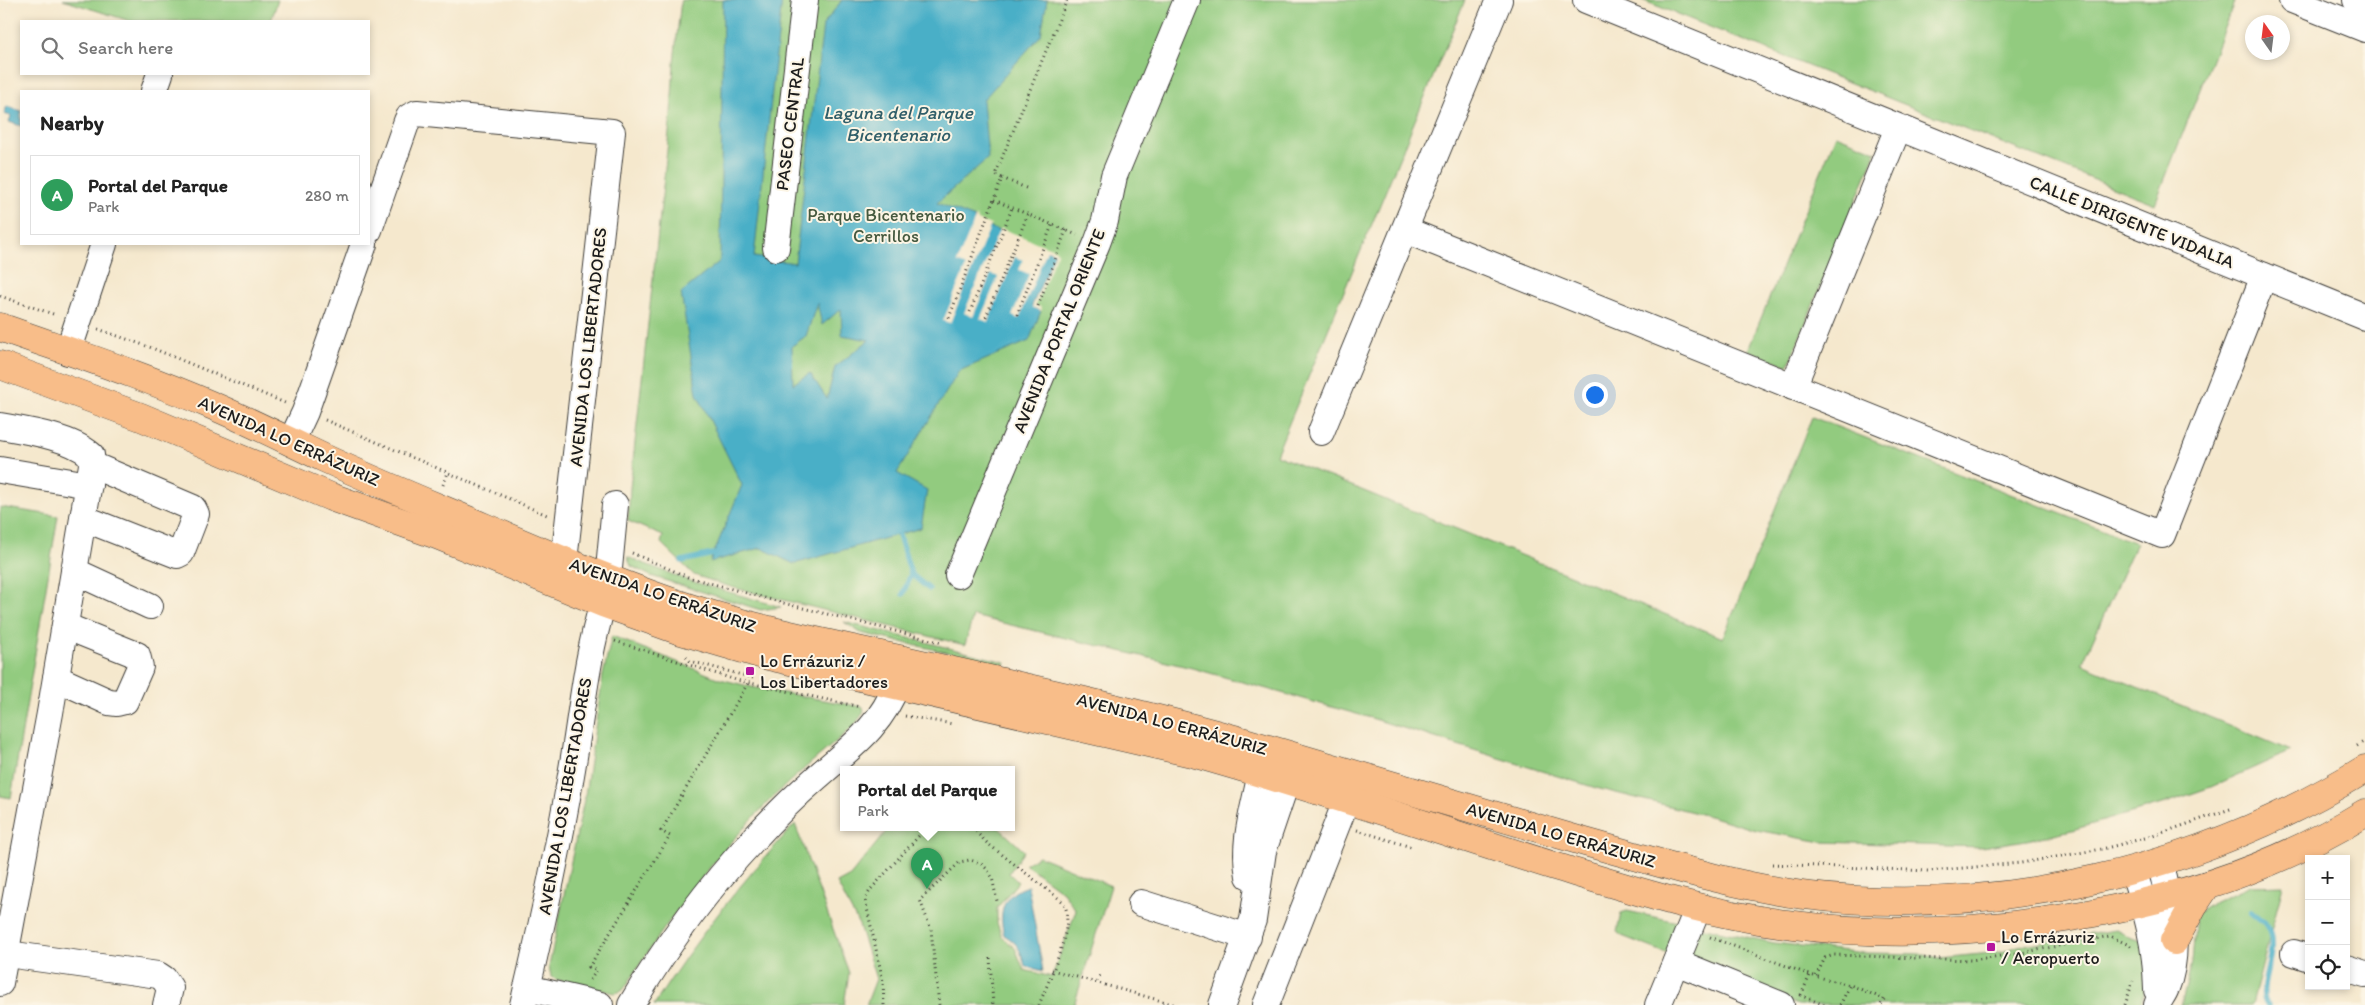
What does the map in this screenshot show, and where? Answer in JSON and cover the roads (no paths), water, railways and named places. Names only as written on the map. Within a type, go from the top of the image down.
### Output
[{"type":"main road","name":"AVENIDA LO ERRÁZURIZ","points":[[0,327],[207,403],[291,442],[564,561],[606,591],[678,630],[744,650],[1127,737],[1261,772],[1532,859],[1693,920],[1906,932],[1946,932],[2014,926],[2156,900],[2208,885],[2298,849],[2365,813]]},
{"type":"main road","name":"AVENIDA LO ERRÁZURIZ","points":[[0,365],[141,417],[330,497],[606,591],[700,611],[775,632],[1028,688],[1193,728],[1653,861],[1762,888],[1862,900],[1936,900],[2028,891],[2084,882],[2132,870],[2196,850],[2281,815],[2358,760]]},
{"type":"main road","points":[[2174,941],[2193,906],[2208,885]]},
{"type":"street","name":"PASEO CENTRAL","points":[[776,248],[805,0]]},
{"type":"street","name":"AVENIDA PORTAL ORIENTE","points":[[958,575],[1097,244],[1105,221],[1114,176],[1187,0]]},
{"type":"street","points":[[1321,432],[1499,0]]},
{"type":"street","name":"CALLE DIRIGENTE VIDALIA","points":[[1586,0],[2365,317]]},
{"type":"street","points":[[2292,0],[2365,29]]},
{"type":"street","points":[[2356,0],[2365,4]]},
{"type":"street","points":[[154,90],[160,75]]},
{"type":"street","name":"AVENIDA LOS LIBERTADORES","points":[[370,227],[407,121],[412,115],[422,114],[612,132],[564,561]]},
{"type":"street","points":[[1793,388],[1898,128]]},
{"type":"street","points":[[1405,230],[1793,388],[2162,535],[2264,276]]},
{"type":"street","points":[[68,352],[104,245]]},
{"type":"street","points":[[291,442],[305,412],[364,245]]},
{"type":"street","points":[[0,426],[30,431],[82,447],[91,455],[90,475],[65,626],[2,953],[0,983]]},
{"type":"street","points":[[0,470],[90,475],[193,508],[196,514],[180,553],[177,555],[83,518]]},
{"type":"street","name":"AVENIDA LOS LIBERTADORES","points":[[589,1002],[525,997],[569,789],[591,649],[606,591],[615,505]]},
{"type":"street","points":[[74,571],[150,606]]},
{"type":"street","points":[[56,678],[109,702],[116,703],[125,700],[140,667],[137,655],[65,626]]},
{"type":"street","points":[[631,1005],[672,940],[723,874],[782,810],[875,726],[892,698],[897,684]]},
{"type":"street","points":[[1254,904],[1246,849],[1248,827],[1261,772]]},
{"type":"street","points":[[1222,1005],[1253,920],[1254,904],[1262,869],[1263,851],[1287,780]]},
{"type":"street","points":[[1266,1005],[1347,799]]},
{"type":"street","points":[[2157,1004],[2157,969],[2150,921],[2156,900],[2160,862]]},
{"type":"street","points":[[2132,870],[2156,900],[2174,941],[2166,989],[2157,1004]]},
{"type":"street","points":[[1141,903],[1248,937]]},
{"type":"street","points":[[1658,1005],[1693,920]]},
{"type":"street","points":[[2,953],[158,975],[170,988],[166,1005]]},
{"type":"street","points":[[1676,962],[1791,998]]},
{"type":"street","points":[[2350,969],[2365,974]]},
{"type":"water","name":"Laguna del Parque Bicentenario","points":[[723,0],[782,0],[754,257],[795,263],[823,25],[842,0],[1047,0],[1041,35],[983,100],[988,158],[937,203],[975,218],[974,221],[1055,253],[1032,306],[1041,311],[1029,341],[959,371],[897,473],[927,490],[921,528],[794,564],[761,548],[710,562],[742,485],[697,394],[681,293],[720,261]],"holes":[[[817,303],[822,325],[841,309],[842,335],[869,340],[835,367],[827,399],[810,373],[793,384],[792,346],[806,336]]]},
{"type":"water","points":[[7,106],[20,111],[20,126],[9,122],[11,116],[4,114]]},
{"type":"water","points":[[1028,886],[1043,971],[1025,966],[1018,948],[1013,941],[1004,935],[1002,927],[1004,904],[1013,893]]},
{"type":"waterway","points":[[899,535],[911,574],[929,589]]},
{"type":"waterway","points":[[682,561],[713,554]]},
{"type":"waterway","points":[[903,594],[911,574]]},
{"type":"waterway","points":[[2251,912],[2265,923],[2270,935],[2270,957],[2264,989],[2264,998],[2268,1005]]},
{"type":"place","name":"Lo Errázuriz / Los Libertadores","points":[[750,671]]},
{"type":"place","name":"Portal del Parque","points":[[927,889]]},
{"type":"place","name":"Lo Errázuriz / Aeropuerto","points":[[1991,947]]},
{"type":"park label","name":"Parque Bicentenario Cerrillos","points":[[886,225]]}]
